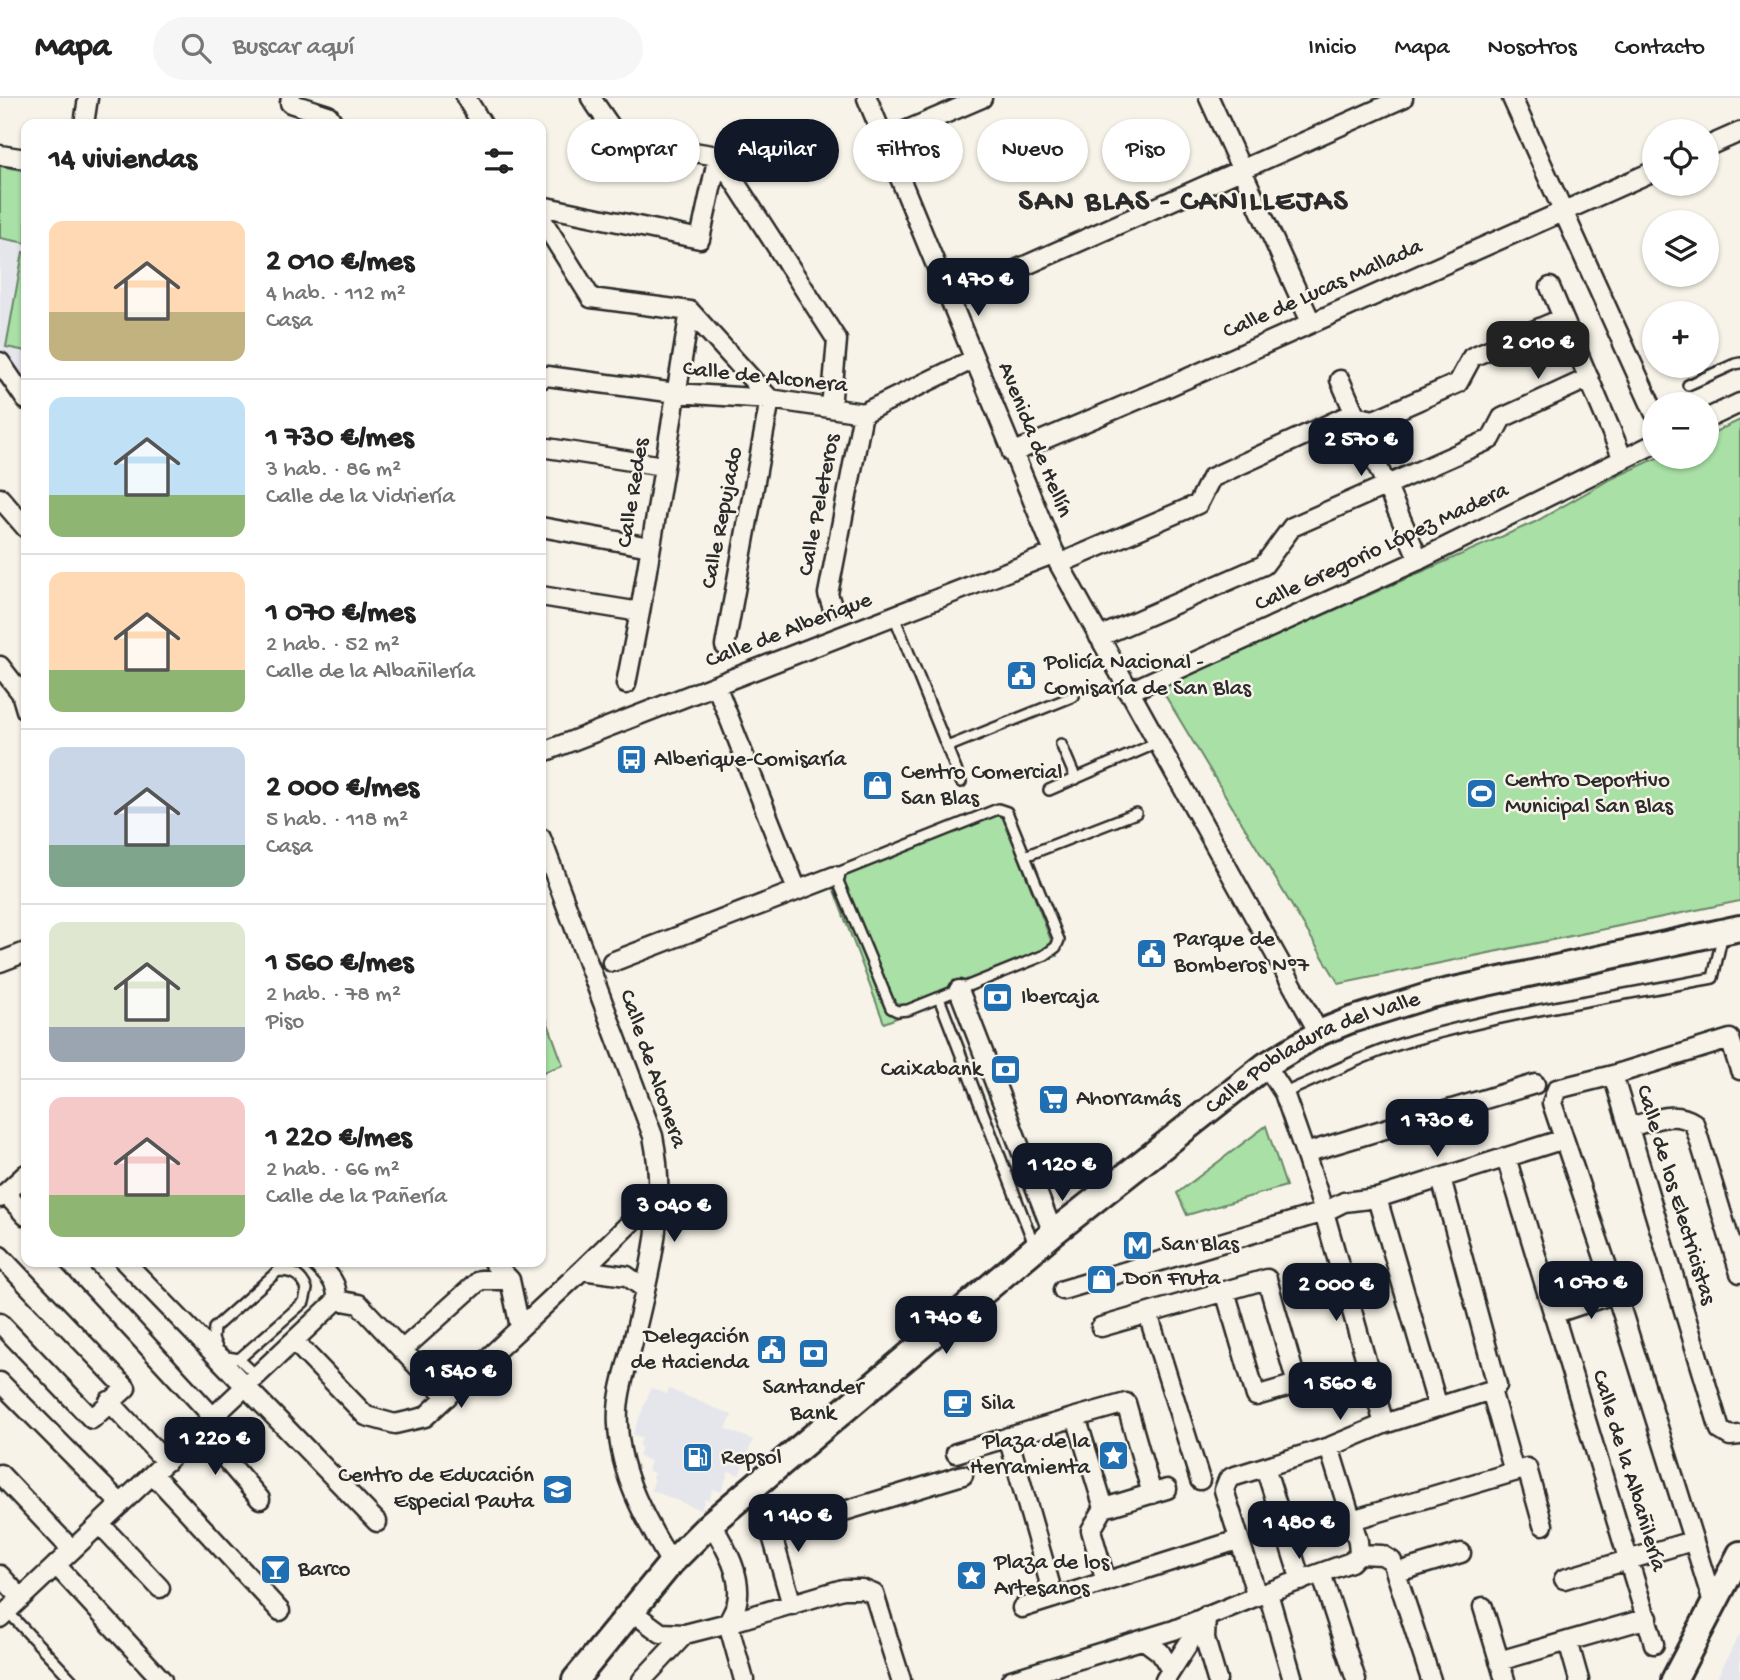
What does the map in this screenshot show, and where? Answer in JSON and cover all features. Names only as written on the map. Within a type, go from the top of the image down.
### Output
[{"type":"street","points":[[85,119],[88,98]]},
{"type":"street","points":[[291,98],[290,103],[328,115],[331,119]]},
{"type":"street","points":[[466,98],[479,119]]},
{"type":"street","points":[[591,98],[620,140],[714,155]]},
{"type":"street","name":"Avenida de Hellín","points":[[867,98],[876,119]]},
{"type":"street","points":[[933,119],[982,98]]},
{"type":"street","points":[[1209,98],[1311,322]]},
{"type":"street","points":[[950,299],[1403,98]]},
{"type":"street","points":[[1512,98],[1645,392]]},
{"type":"street","points":[[1719,141],[1740,132]]},
{"type":"street","points":[[0,155],[21,158]]},
{"type":"street","points":[[546,207],[701,239],[714,176]]},
{"type":"street","name":"Calle de Lucas Mallada","points":[[1012,453],[1170,386],[1642,176]]},
{"type":"street","points":[[735,182],[837,340],[831,408]]},
{"type":"street","name":"Avenida de Hellín","points":[[901,182],[1057,559],[1128,692],[1319,1033]]},
{"type":"street","points":[[546,226],[591,298],[690,311],[770,399]]},
{"type":"street","points":[[1550,287],[1623,459]]},
{"type":"street","name":"Calle Redes","points":[[626,684],[690,311]]},
{"type":"street","points":[[1057,559],[1198,504],[1211,478],[1349,415],[1374,420],[1458,383],[1472,357],[1563,318]]},
{"type":"street","name":"Calle de Alconera","points":[[546,376],[676,393],[770,399],[863,413],[974,359]]},
{"type":"street","points":[[0,362],[21,393]]},
{"type":"street","points":[[1099,637],[1264,565],[1292,527],[1491,439],[1502,418],[1589,379]]},
{"type":"street","points":[[1340,380],[1419,560]]},
{"type":"street","name":"Calle Repujado","points":[[724,646],[770,399]]},
{"type":"street","points":[[1719,413],[1740,403]]},
{"type":"street","name":"Calle Peleteros","points":[[832,606],[828,594],[863,413]]},
{"type":"street","points":[[546,448],[663,466]]},
{"type":"street","name":"Calle Gregorio López Madera","points":[[1128,692],[1419,560],[1642,450]]},
{"type":"street","points":[[0,498],[21,521]]},
{"type":"street","points":[[546,528],[650,547]]},
{"type":"street","name":"Calle de Alberique","points":[[546,751],[894,616],[1057,559]]},
{"type":"street","points":[[546,597],[640,612]]},
{"type":"street","points":[[0,666],[21,699]]},
{"type":"street","points":[[716,685],[797,890]]},
{"type":"street","points":[[0,693],[21,701]]},
{"type":"street","name":"Calle de Alconera","points":[[546,851],[653,1136],[659,1166],[658,1230],[621,1390],[617,1424],[629,1483],[671,1563]]},
{"type":"street","points":[[612,962],[835,876]]},
{"type":"street","name":"Calle Pobladura del Valle","points":[[575,1680],[671,1563],[711,1523],[1044,1241],[1266,1065],[1319,1033],[1364,1015],[1430,995],[1732,930]]},
{"type":"street","points":[[0,962],[21,954]]},
{"type":"street","points":[[959,990],[1035,1186],[1044,1241]]},
{"type":"street","points":[[1714,1606],[1616,1293],[1552,1103],[1557,1089],[1730,1039],[1740,1070]]},
{"type":"street","points":[[1266,1065],[1284,1093],[1305,1153],[1384,1424]]},
{"type":"street","name":"Calle de los Electricistas","points":[[1613,1075],[1720,1430],[1730,1436],[1740,1435]]},
{"type":"street","points":[[1305,1153],[1535,1084]]},
{"type":"street","points":[[1629,1127],[1673,1115],[1694,1123],[1740,1273]]},
{"type":"street","points":[[1063,1290],[1324,1212],[1344,1202],[1377,1198],[1564,1139]]},
{"type":"street","name":"Calle de la Albañilería","points":[[1506,1157],[1654,1644]]},
{"type":"street","points":[[1441,1178],[1494,1387],[1521,1470],[1544,1525]]},
{"type":"street","points":[[21,1179],[2,1196],[21,1212]]},
{"type":"street","points":[[294,1341],[366,1416],[396,1424],[425,1417],[660,1194]]},
{"type":"street","points":[[1377,1198],[1438,1407]]},
{"type":"street","points":[[0,1256],[126,1388],[92,1419],[0,1323]]},
{"type":"street","points":[[74,1267],[207,1423],[260,1499]]},
{"type":"street","points":[[130,1267],[251,1382],[377,1522]]},
{"type":"street","points":[[4,1615],[337,1300],[333,1279],[321,1267]]},
{"type":"street","points":[[498,1267],[510,1280],[520,1328]]},
{"type":"street","points":[[582,1270],[627,1276],[645,1289]]},
{"type":"street","points":[[1101,1327],[1148,1314],[1194,1300],[1225,1291],[1267,1279],[1305,1382],[1255,1396],[1225,1291]]},
{"type":"street","points":[[402,1350],[480,1280],[510,1280]]},
{"type":"street","points":[[1553,1314],[1616,1293]]},
{"type":"street","points":[[337,1300],[359,1304],[447,1396]]},
{"type":"street","points":[[1148,1314],[1200,1480]]},
{"type":"street","points":[[0,1382],[121,1504]]},
{"type":"street","points":[[1292,1680],[1262,1595],[1238,1540],[1224,1490],[1227,1480],[1329,1447],[1384,1424],[1494,1387]]},
{"type":"street","points":[[109,1401],[159,1468],[281,1611]]},
{"type":"street","points":[[956,1452],[1126,1403],[1159,1492],[1104,1508],[1091,1530],[1105,1582]]},
{"type":"street","points":[[1076,1417],[1104,1508]]},
{"type":"street","points":[[1008,1437],[1054,1598]]},
{"type":"street","points":[[1329,1447],[1352,1520],[1359,1554]]},
{"type":"street","points":[[1265,1467],[1301,1581]]},
{"type":"street","points":[[1352,1520],[1521,1470]]},
{"type":"street","points":[[0,1474],[72,1550]]},
{"type":"street","points":[[795,1526],[962,1475]]},
{"type":"street","points":[[766,1515],[792,1605]]},
{"type":"street","points":[[711,1523],[728,1552],[736,1578],[738,1602],[728,1622],[744,1680]]},
{"type":"street","points":[[100,1524],[160,1588]]},
{"type":"street","points":[[1022,1608],[1238,1540]]},
{"type":"street","points":[[1564,1579],[1692,1541]]},
{"type":"street","points":[[1398,1572],[1461,1553]]},
{"type":"street","points":[[1011,1680],[1144,1640],[1351,1562],[1359,1554],[1382,1555],[1392,1561],[1398,1572],[1431,1680]]},
{"type":"street","points":[[1674,1680],[1740,1554]]},
{"type":"street","points":[[56,1565],[162,1680]]},
{"type":"street","points":[[1321,1573],[1356,1680]]},
{"type":"street","points":[[0,1575],[21,1598]]},
{"type":"street","points":[[631,1611],[661,1633],[685,1634],[843,1589],[862,1589],[874,1594],[901,1680]]},
{"type":"street","points":[[1483,1607],[1505,1680]]},
{"type":"street","points":[[1168,1675],[1206,1616]]},
{"type":"street","points":[[1206,1616],[1205,1639],[1217,1680]]},
{"type":"street","points":[[1499,1661],[1647,1618]]},
{"type":"street","points":[[642,1680],[685,1634]]},
{"type":"street","points":[[1144,1640],[1160,1652],[1168,1675]]},
{"type":"street","points":[[1568,1641],[1579,1680]]},
{"type":"lane","points":[[1688,385],[1740,363]]},
{"type":"lane","points":[[894,616],[961,782]]},
{"type":"lane","points":[[947,747],[1074,696]]},
{"type":"lane","points":[[1049,790],[1157,743]]},
{"type":"lane","points":[[1061,744],[1076,779]]},
{"type":"lane","points":[[1003,809],[1007,811],[1024,856],[1059,940],[1056,947],[1045,955],[908,1010],[897,1011],[891,1008],[835,876],[837,873],[1003,809]]},
{"type":"lane","points":[[1024,856],[1136,813]]},
{"type":"lane","name":"Calle Pobladura del Valle","points":[[1284,1093],[1365,1057],[1413,1040],[1515,1016],[1713,978],[1732,930]]},
{"type":"lane","points":[[939,998],[1044,1241]]},
{"type":"lane","points":[[278,1271],[290,1271],[302,1278],[307,1290],[304,1302],[239,1359],[228,1357],[218,1350],[213,1339],[214,1328],[278,1271]]},
{"type":"lane","points":[[239,1359],[251,1382]]},
{"type":"lane","points":[[4,1615],[72,1680]]},
{"type":"shaded area","points":[[0,162],[21,165],[21,377],[0,346]]},
{"type":"shaded area","points":[[651,1388],[667,1394],[669,1389],[732,1415],[726,1429],[753,1440],[739,1475],[729,1471],[721,1492],[713,1489],[701,1510],[651,1490],[655,1479],[652,1478],[654,1473],[648,1470],[651,1462],[639,1456],[642,1438],[633,1434]]},
{"type":"shaded area","points":[[1740,1633],[1740,1680],[1716,1680]]},
{"type":"green space","points":[[0,166],[21,170],[21,242],[0,238]]},
{"type":"green space","points":[[21,263],[21,350],[6,347]]},
{"type":"green space","name":"Centro Deportivo Municipal San Blas","points":[[1740,420],[1740,901],[1339,984],[1160,687],[1535,522],[1609,480],[1642,465],[1642,469],[1719,469],[1719,430]]},
{"type":"green space","points":[[1001,811],[1057,956],[884,1023],[829,877]]},
{"type":"green space","points":[[546,1018],[563,1065],[546,1071]]},
{"type":"green space","points":[[1266,1126],[1286,1186],[1187,1215],[1177,1193]]},
{"type":"place","name":"Policía Nacional - Comisaría de San Blas","points":[[1021,676]]},
{"type":"place","name":"Alberique-Comisaría","points":[[631,760]]},
{"type":"place","name":"Centro Comercial San Blas","points":[[878,786]]},
{"type":"place","name":"Centro Deportivo Municipal San Blas","points":[[1482,794]]},
{"type":"place","name":"Parque de Bomberos Nº7","points":[[1151,953]]},
{"type":"place","name":"Ibercaja","points":[[998,998]]},
{"type":"place","name":"Caixabank","points":[[1005,1070]]},
{"type":"place","name":"Ahorramás","points":[[1053,1099]]},
{"type":"place","name":"San Blas","points":[[1138,1245]]},
{"type":"place","name":"Don Fruta","points":[[1101,1279]]},
{"type":"place","name":"Delegación de Hacienda","points":[[772,1350]]},
{"type":"place","name":"Santander Bank","points":[[813,1354]]},
{"type":"place","name":"Sila","points":[[958,1404]]},
{"type":"place","name":"Plaza de la Herramienta","points":[[1113,1455]]},
{"type":"place","name":"Repsol","points":[[698,1458]]},
{"type":"place","name":"Centro de Educación Especial Pauta","points":[[557,1489]]},
{"type":"place","name":"Barco","points":[[275,1570]]},
{"type":"place","name":"Plaza de los Artesanos","points":[[971,1576]]},
{"type":"district","name":"SAN BLAS - CANILLEJAS","points":[[1184,203]]}]
